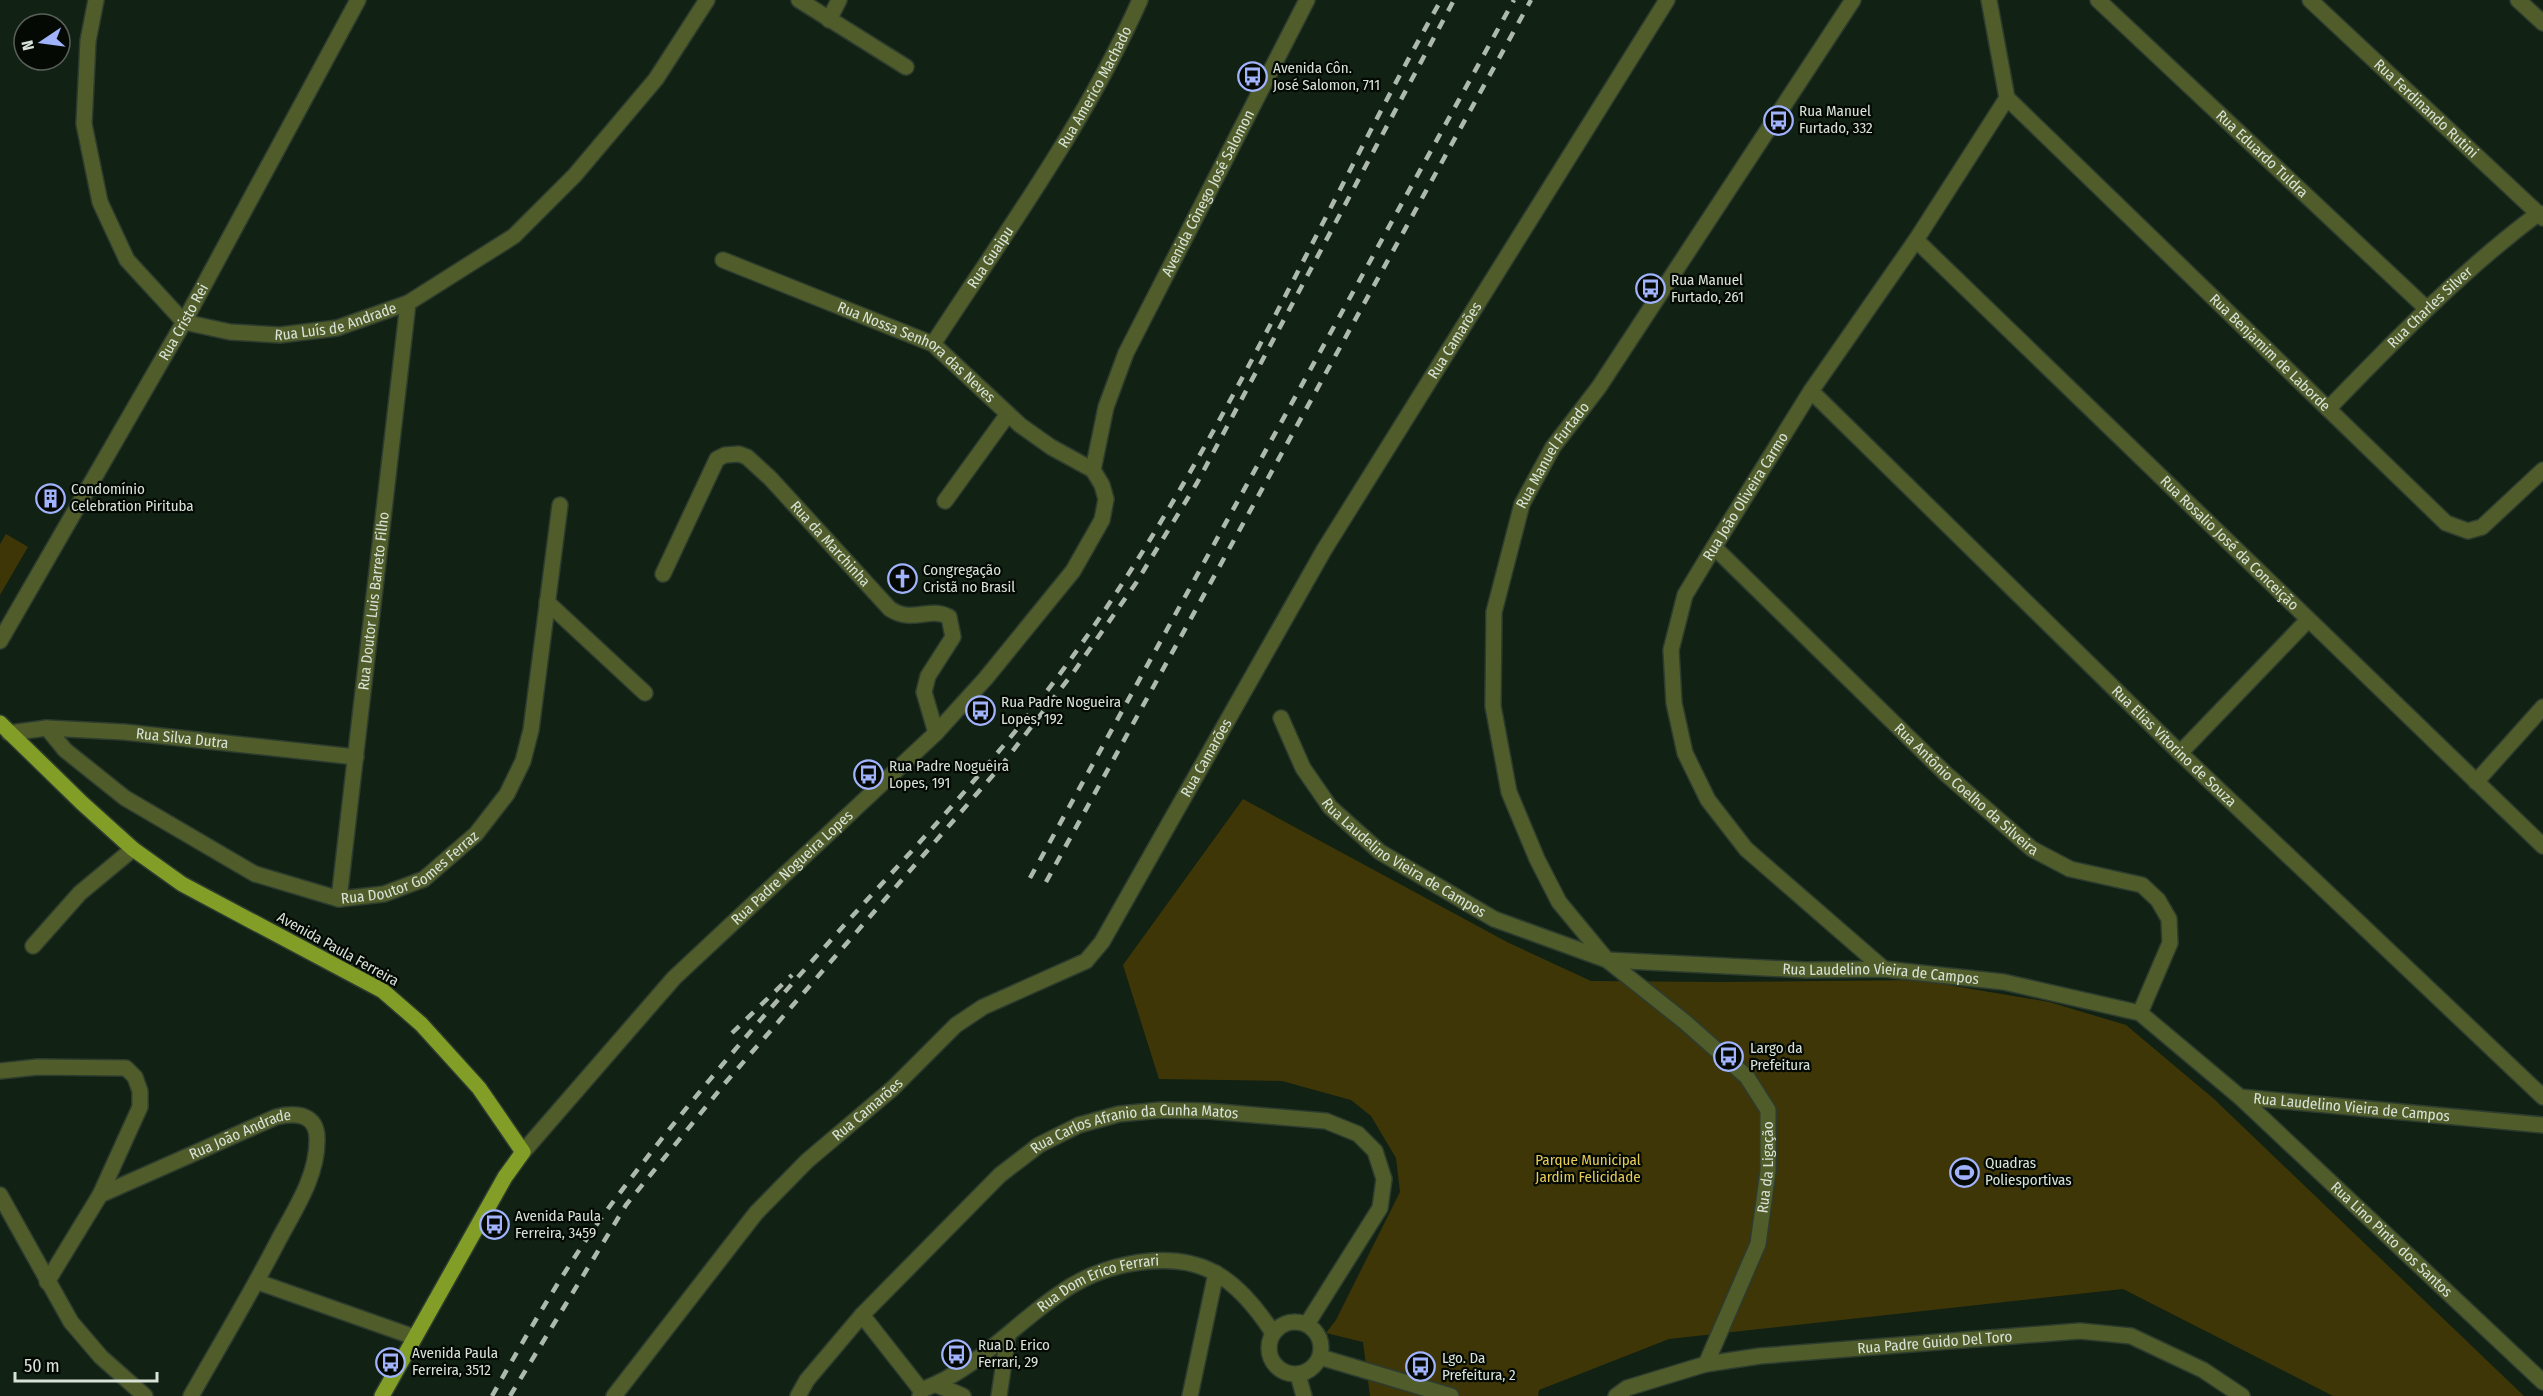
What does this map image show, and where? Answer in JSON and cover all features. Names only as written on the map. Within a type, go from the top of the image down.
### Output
[{"type":"main road","name":"Avenida Paula Ferreira","points":[[4,728],[134,849],[182,884],[383,991],[422,1024],[478,1088],[523,1152]]},
{"type":"main road","points":[[382,1396],[505,1177],[523,1152]]},
{"type":"street","points":[[96,0],[88,41],[84,124],[100,202],[128,260],[184,322]]},
{"type":"street","name":"Rua Cristo Rei","points":[[0,642],[184,322],[358,0]]},
{"type":"street","name":"Rua Luís de Andrade","points":[[184,322],[230,332],[280,335],[337,328],[408,303],[514,236],[560,190],[656,79],[707,0]]},
{"type":"street","points":[[799,0],[906,67]]},
{"type":"street","points":[[829,20],[839,0]]},
{"type":"street","name":"Rua Americo Machado","points":[[1046,171],[1116,55],[1140,0]]},
{"type":"street","name":"Avenida Cônego José Salomon","points":[[1093,471],[1106,407],[1126,353],[1307,0]]},
{"type":"street","name":"Rua Camarões","points":[[614,1396],[756,1213],[807,1161],[893,1088],[956,1025],[983,1007],[1086,961],[1102,942],[1324,550],[1667,0]]},
{"type":"street","name":"Rua Manuel Furtado","points":[[1607,960],[1559,902],[1537,859],[1509,792],[1492,706],[1494,612],[1522,504],[1553,447],[1599,387],[1853,0]]},
{"type":"street","points":[[1989,0],[2007,98]]},
{"type":"street","name":"Rua Eduardo Tuldra","points":[[2098,0],[2426,308]]},
{"type":"street","name":"Rua Ferdinando Rutini","points":[[2310,0],[2542,215]]},
{"type":"street","points":[[2518,0],[2543,23]]},
{"type":"street","name":"Rua João Oliveira Carmo","points":[[1884,969],[1746,849],[1708,800],[1685,753],[1674,703],[1671,650],[1685,595],[1714,547],[1811,391],[1916,240],[2007,98]]},
{"type":"street","name":"Rua Benjamim de Laborde","points":[[2007,98],[2446,523],[2468,531],[2482,527],[2543,470]]},
{"type":"street","name":"Rua Guaipu","points":[[933,344],[1046,171]]},
{"type":"street","name":"Rua Charles Silver","points":[[2328,409],[2426,308],[2500,243],[2542,215]]},
{"type":"street","name":"Rua Rosalio José da Conceição","points":[[1916,240],[2307,621],[2543,846]]},
{"type":"street","name":"Rua Nossa Senhora das Neves","points":[[723,260],[933,344],[1008,414],[1051,447],[1093,471]]},
{"type":"street","name":"Rua Doutor Luis Barreto Filho","points":[[339,899],[408,303]]},
{"type":"street","name":"Rua Elias Vitorino de Souza","points":[[1811,391],[2180,753],[2543,1097]]},
{"type":"street","points":[[945,501],[1008,414]]},
{"type":"street","name":"Rua da Marchinha","points":[[663,573],[717,459],[725,455],[739,454],[747,457],[770,478],[890,609],[909,617],[935,613],[949,617],[953,637],[928,676],[924,692],[936,733]]},
{"type":"street","name":"Rua Padre Nogueira Lopes","points":[[523,1152],[674,978],[936,733],[986,678],[1072,571],[1102,520],[1106,499],[1102,485],[1093,471]]},
{"type":"street","name":"Rua Doutor Gomes Ferraz","points":[[47,728],[64,750],[125,798],[255,874],[339,899],[384,894],[424,879],[476,834],[507,794],[523,761],[531,730],[560,505]]},
{"type":"street","name":"Rua Antônio Coelho da Silveira","points":[[1714,547],[1946,774],[2032,849],[2070,869],[2142,885],[2158,900],[2169,919],[2170,943],[2140,1013]]},
{"type":"street","points":[[546,602],[645,693]]},
{"type":"street","points":[[2180,753],[2307,621]]},
{"type":"street","points":[[2476,782],[2543,707]]},
{"type":"street","name":"Rua Laudelino Vieira de Campos","points":[[1281,718],[1303,768],[1330,807],[1380,852],[1494,920],[1607,960],[1806,970],[1884,969],[2004,982],[2140,1013],[2240,1097],[2543,1125]]},
{"type":"street","name":"Rua Silva Dutra","points":[[4,728],[124,732],[356,757]]},
{"type":"street","points":[[33,946],[80,893],[134,849]]},
{"type":"street","name":"Rua da Ligação","points":[[1607,960],[1686,1022],[1747,1077],[1768,1110],[1768,1172],[1758,1244],[1706,1364]]},
{"type":"street","points":[[0,1071],[38,1067],[112,1066],[126,1068],[135,1077],[140,1091],[140,1107],[100,1195],[47,1282]]},
{"type":"street","name":"Rua Lino Pinto dos Santos","points":[[2240,1097],[2543,1382]]},
{"type":"street","name":"Rua Carlos Afranio da Cunha Matos","points":[[798,1396],[807,1380],[862,1315],[1000,1175],[1039,1145],[1079,1125],[1119,1114],[1161,1110],[1326,1121],[1358,1134],[1375,1151],[1384,1179],[1380,1208],[1307,1324]]},
{"type":"street","name":"Rua João Andrade","points":[[100,1195],[276,1117],[292,1113],[309,1118],[316,1130],[317,1141],[306,1188],[258,1282]]},
{"type":"street","points":[[0,1195],[71,1322],[101,1357],[145,1396]]},
{"type":"street","name":"Rua Dom Erico Ferrari","points":[[921,1393],[970,1365],[1059,1293],[1099,1270],[1172,1258],[1192,1262],[1216,1273],[1239,1289],[1254,1304],[1273,1333]]},
{"type":"street","points":[[1190,1396],[1216,1273]]},
{"type":"street","points":[[191,1396],[258,1282],[414,1337]]},
{"type":"street","points":[[862,1315],[921,1393]]},
{"type":"street","points":[[1292,1321],[1307,1324],[1318,1335],[1321,1347],[1320,1358],[1314,1367],[1298,1375],[1281,1371],[1271,1358],[1269,1349],[1273,1333],[1280,1326],[1292,1321]]},
{"type":"street","name":"Rua Padre Guido Del Toro","points":[[1616,1396],[1627,1388],[1706,1364],[1760,1356],[2080,1330],[2131,1336],[2203,1370],[2242,1396]]},
{"type":"street","points":[[999,1396],[1008,1335]]},
{"type":"street","points":[[1320,1358],[1451,1396]]},
{"type":"street","points":[[1298,1375],[1304,1396]]},
{"type":"street","points":[[937,1384],[963,1396]]},
{"type":"green space","points":[[6,534],[28,547],[0,595],[0,544]]},
{"type":"green space","name":"Parque Municipal Jardim Felicidade","points":[[1243,799],[1507,942],[1591,981],[1919,980],[2049,1002],[2126,1025],[2214,1099],[2524,1396],[2333,1396],[2123,1289],[1669,1339],[1539,1390],[1538,1396],[1370,1396],[1363,1342],[1326,1333],[1336,1320],[1400,1192],[1396,1158],[1371,1116],[1351,1100],[1282,1081],[1159,1079],[1123,965]]},
{"type":"railway","points":[[492,1396],[568,1267],[601,1218],[648,1156],[771,1008],[993,758],[1065,667],[1119,588],[1170,507],[1217,424],[1441,0]]},
{"type":"railway","points":[[510,1396],[626,1205],[726,1082],[1001,766],[1073,673],[1136,583],[1197,483],[1454,0]]},
{"type":"railway","points":[[1030,878],[1514,0]]},
{"type":"railway","points":[[1046,882],[1531,0]]},
{"type":"railway","points":[[732,1033],[792,975]]},
{"type":"place","name":"Avenida Côn. José Salomon, 711","points":[[1252,77]]},
{"type":"place","name":"Rua Manuel Furtado, 332","points":[[1778,120]]},
{"type":"place","name":"Rua Manuel Furtado, 261","points":[[1650,289]]},
{"type":"place","name":"Condomínio Celebration Pirituba","points":[[50,498]]},
{"type":"place","name":"Congregação Cristã no Brasil","points":[[902,579]]},
{"type":"place","name":"Rua Padre Nogueira Lopes, 192","points":[[980,711]]},
{"type":"place","name":"Rua Padre Nogueira Lopes, 191","points":[[868,775]]},
{"type":"place","name":"Largo da Prefeitura","points":[[1729,1057]]},
{"type":"place","name":"Quadras Poliesportivas","points":[[1964,1172]]},
{"type":"place","name":"Avenida Paula Ferreira, 3459","points":[[494,1225]]},
{"type":"place","name":"Rua D. Erico Ferrari, 29","points":[[957,1354]]},
{"type":"place","name":"Avenida Paula Ferreira, 3512","points":[[391,1362]]},
{"type":"place","name":"Lgo. Da Prefeitura, 2","points":[[1421,1367]]}]
